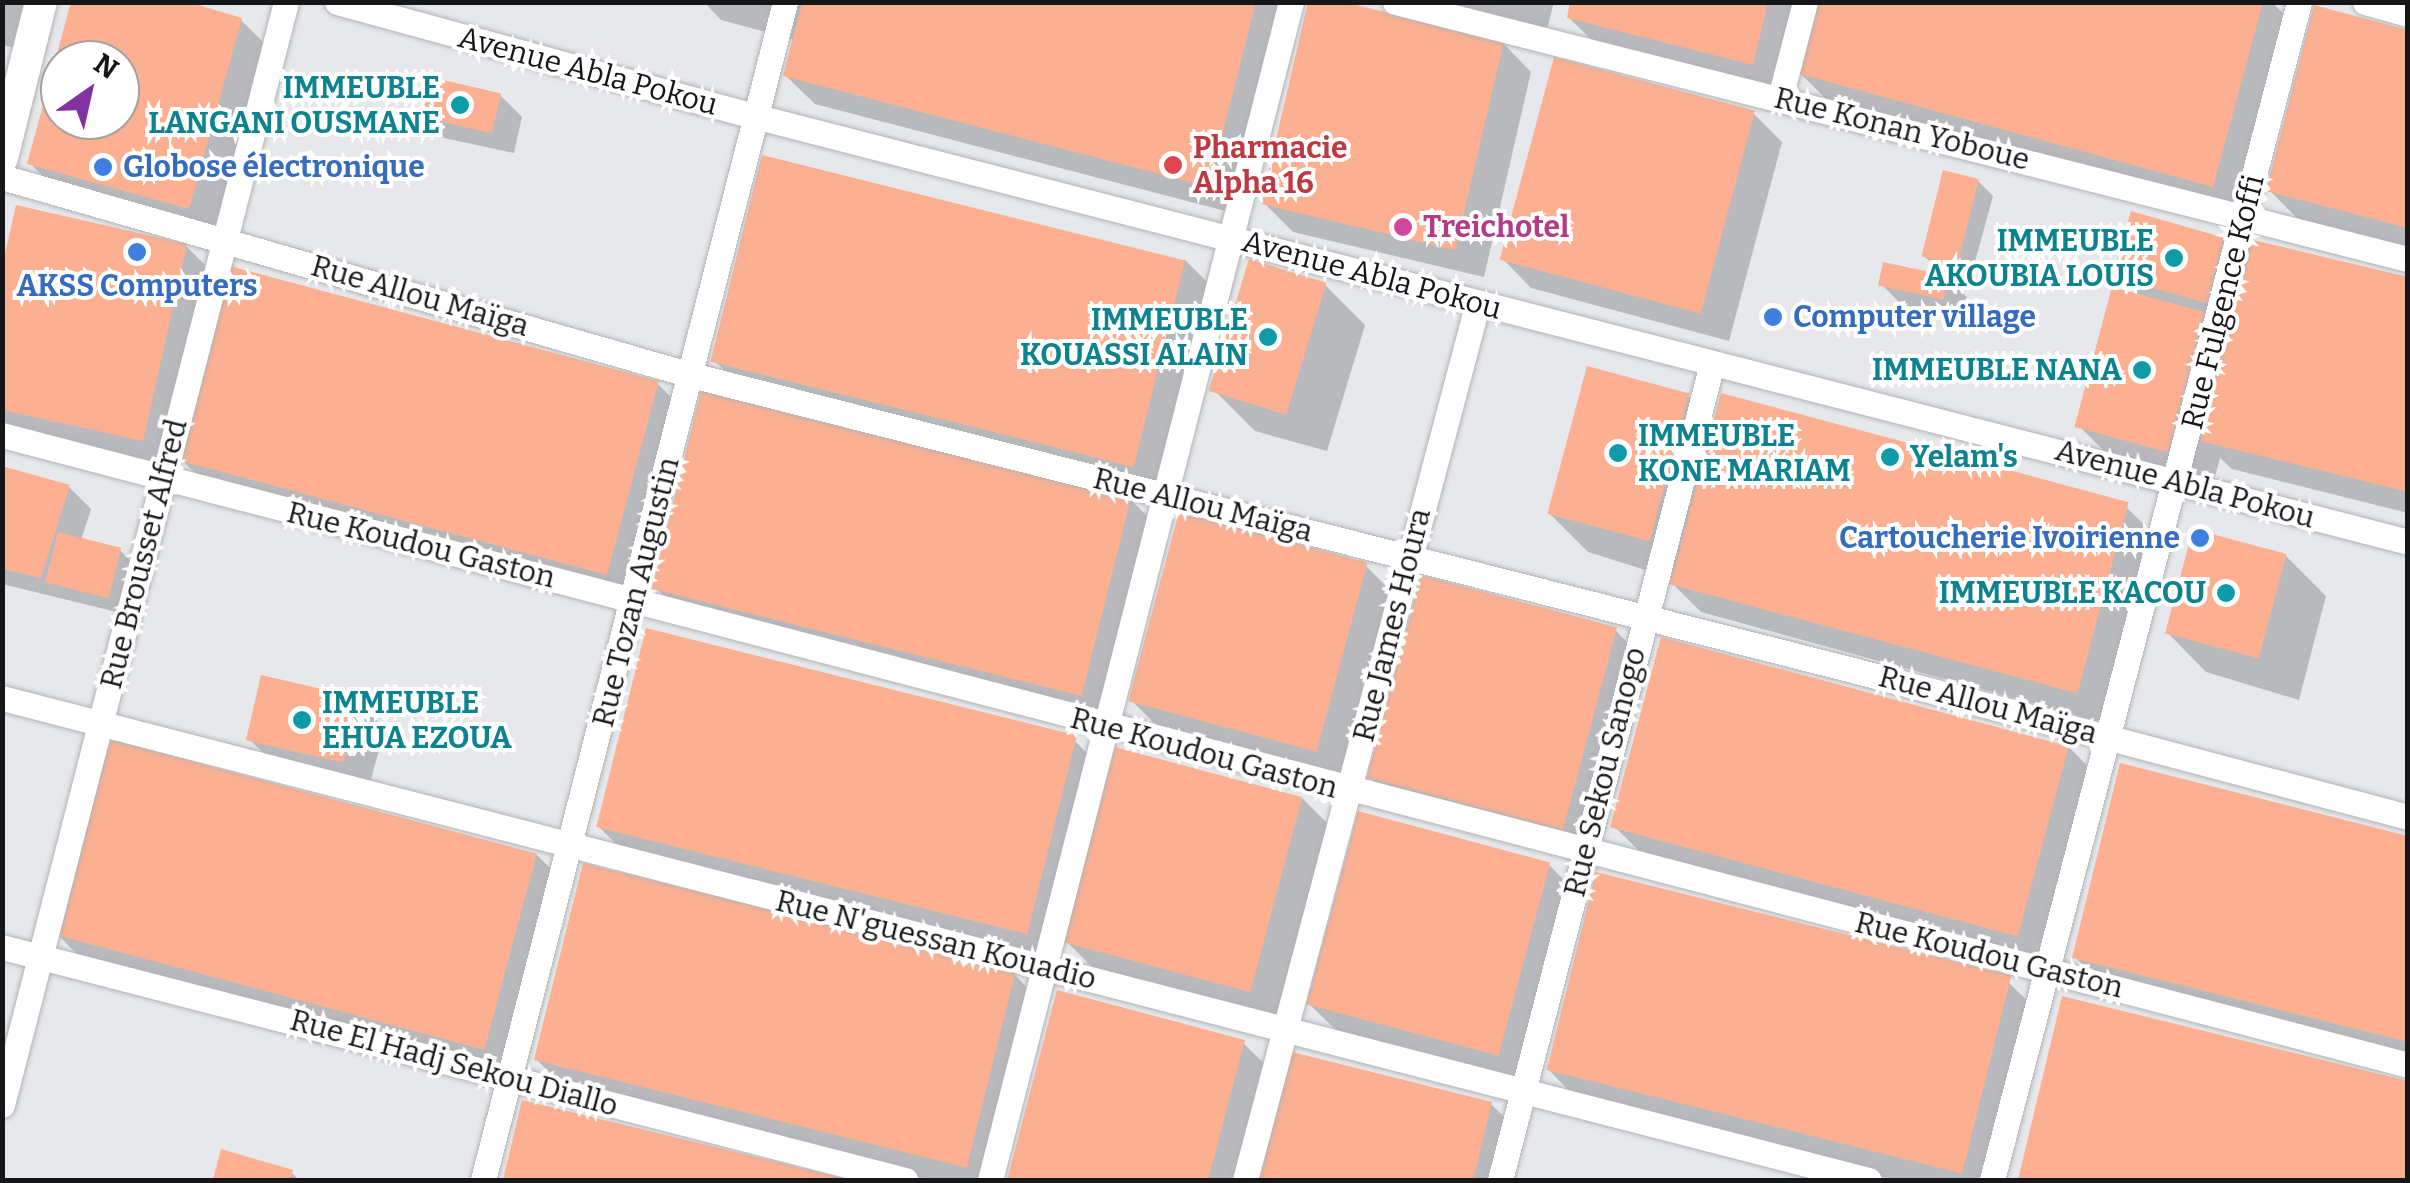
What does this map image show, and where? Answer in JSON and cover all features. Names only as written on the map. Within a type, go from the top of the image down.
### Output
[{"type":"street","points":[[2,158],[41,2]]},
{"type":"street","name":"Rue Brousset Alfred","points":[[2,1105],[286,2]]},
{"type":"street","name":"Avenue Abla Pokou","points":[[338,2],[758,117],[2408,542]]},
{"type":"street","name":"Rue Tozan Augustin","points":[[483,1180],[785,2]]},
{"type":"street","points":[[990,1180],[1291,2]]},
{"type":"street","name":"Rue Konan Yoboue","points":[[1396,2],[2408,259]]},
{"type":"street","points":[[1780,98],[1804,2]]},
{"type":"street","name":"Rue Fulgence Koffi","points":[[1992,1180],[2299,2]]},
{"type":"street","points":[[2365,2],[2408,14]]},
{"type":"street","name":"Rue Allou Maïga","points":[[2,178],[692,374],[2109,737],[2408,818]]},
{"type":"street","name":"Rue James Houra","points":[[1245,1180],[1478,302]]},
{"type":"street","name":"Rue Sekou Sanogo","points":[[1500,1180],[1712,364]]},
{"type":"street","name":"Rue Koudou Gaston","points":[[2,434],[1351,792],[2408,1065]]},
{"type":"street","name":"Rue N'guessan Kouadio","points":[[2,698],[1869,1180]]},
{"type":"street","name":"Rue El Hadj Sekou Diallo","points":[[2,947],[905,1180]]},
{"type":"building","points":[[71,2],[188,2],[242,18],[189,209],[27,164],[40,116],[40,140],[140,140],[140,40],[61,40]]},
{"type":"building","points":[[802,2],[1256,2],[1209,187],[783,76]]},
{"type":"building","points":[[1308,2],[1344,2],[1504,41],[1455,250],[1261,204]]},
{"type":"building","points":[[1570,2],[1768,2],[1753,65],[1567,18]]},
{"type":"building","points":[[1815,2],[2263,2],[2213,187],[1796,73]]},
{"type":"building","points":[[2314,5],[2408,30],[2408,228],[2266,191]]},
{"type":"building","points":[[1554,57],[1755,111],[1701,314],[1500,260]]},
{"type":"building","name":"IMMEUBLE LANGANI OUSMANE","points":[[430,77],[501,93],[492,133],[421,117]]},
{"type":"building","points":[[762,155],[1185,260],[1134,467],[710,362]]},
{"type":"building","points":[[1943,170],[1979,179],[1957,265],[1921,256]]},
{"type":"building","points":[[16,205],[187,244],[143,441],[2,410],[2,267]]},
{"type":"building","name":"IMMEUBLE AKOUBIA LOUIS","points":[[2131,211],[2233,240],[2214,306],[2112,276]]},
{"type":"building","points":[[2249,239],[2408,277],[2408,492],[2200,441]]},
{"type":"building","name":"IMMEUBLE KOUASSI ALAIN","points":[[1249,259],[1326,283],[1286,415],[1209,391]]},
{"type":"building","points":[[1883,262],[1949,276],[1944,299],[1878,285]]},
{"type":"building","points":[[230,266],[659,381],[607,575],[178,460]]},
{"type":"building","name":"IMMEUBLE NANA","points":[[2112,287],[2209,313],[2171,453],[2074,427]]},
{"type":"building","name":"IMMEUBLE KONE MARIAM","points":[[1587,366],[1689,393],[1650,541],[1547,514]]},
{"type":"building","points":[[701,391],[1131,498],[1081,696],[652,589]]},
{"type":"building","points":[[1721,393],[2129,502],[2077,693],[1670,584]]},
{"type":"building","points":[[2,466],[70,485],[41,578],[2,569]]},
{"type":"building","points":[[1179,512],[1367,562],[1317,752],[1128,701]]},
{"type":"building","name":"IMMEUBLE KACOU","points":[[2193,529],[2287,554],[2259,658],[2165,633]]},
{"type":"building","points":[[58,532],[121,548],[108,598],[45,582]]},
{"type":"building","points":[[1421,575],[1617,628],[1563,830],[1367,778]]},
{"type":"building","points":[[646,628],[1077,735],[1027,934],[596,827]]},
{"type":"building","points":[[1661,637],[2069,746],[2018,937],[1610,827]]},
{"type":"building","name":"IMMEUBLE EHUA EZOUA","points":[[261,675],[358,697],[343,763],[246,740]]},
{"type":"building","points":[[105,738],[537,854],[484,1050],[52,934]]},
{"type":"building","points":[[1115,747],[1302,797],[1250,992],[1063,942]]},
{"type":"building","points":[[2120,763],[2408,836],[2408,1042],[2072,958]]},
{"type":"building","points":[[1358,811],[1550,863],[1498,1056],[1306,1004]]},
{"type":"building","points":[[583,863],[1016,971],[967,1168],[534,1060]]},
{"type":"building","points":[[1596,872],[2011,976],[1962,1173],[1547,1070]]},
{"type":"building","points":[[1057,990],[1245,1040],[1208,1180],[1007,1180]]},
{"type":"building","points":[[2062,996],[2408,1081],[2408,1180],[2018,1180]]},
{"type":"building","points":[[1288,1051],[1492,1102],[1473,1180],[1256,1180]]},
{"type":"building","points":[[522,1100],[847,1179],[847,1180],[503,1180]]},
{"type":"building","points":[[221,1149],[293,1170],[290,1180],[213,1180]]},
{"type":"place","name":"IMMEUBLE LANGANI OUSMANE","points":[[460,105]]},
{"type":"place","name":"Pharmacie Alpha 16","points":[[1173,165]]},
{"type":"place","name":"Globose électronique","points":[[103,167]]},
{"type":"place","name":"Treichotel","points":[[1403,227]]},
{"type":"place","name":"AKSS Computers","points":[[137,252]]},
{"type":"place","name":"IMMEUBLE AKOUBIA LOUIS","points":[[2174,258]]},
{"type":"place","name":"Computer village","points":[[1773,317]]},
{"type":"place","name":"IMMEUBLE KOUASSI ALAIN","points":[[1268,337]]},
{"type":"place","name":"IMMEUBLE NANA","points":[[2142,370]]},
{"type":"place","name":"IMMEUBLE KONE MARIAM","points":[[1618,453]]},
{"type":"place","name":"Yelam's","points":[[1890,457]]},
{"type":"place","name":"Cartoucherie Ivoirienne","points":[[2200,538]]},
{"type":"place","name":"IMMEUBLE KACOU","points":[[2226,593]]},
{"type":"place","name":"IMMEUBLE EHUA EZOUA","points":[[302,720]]}]
